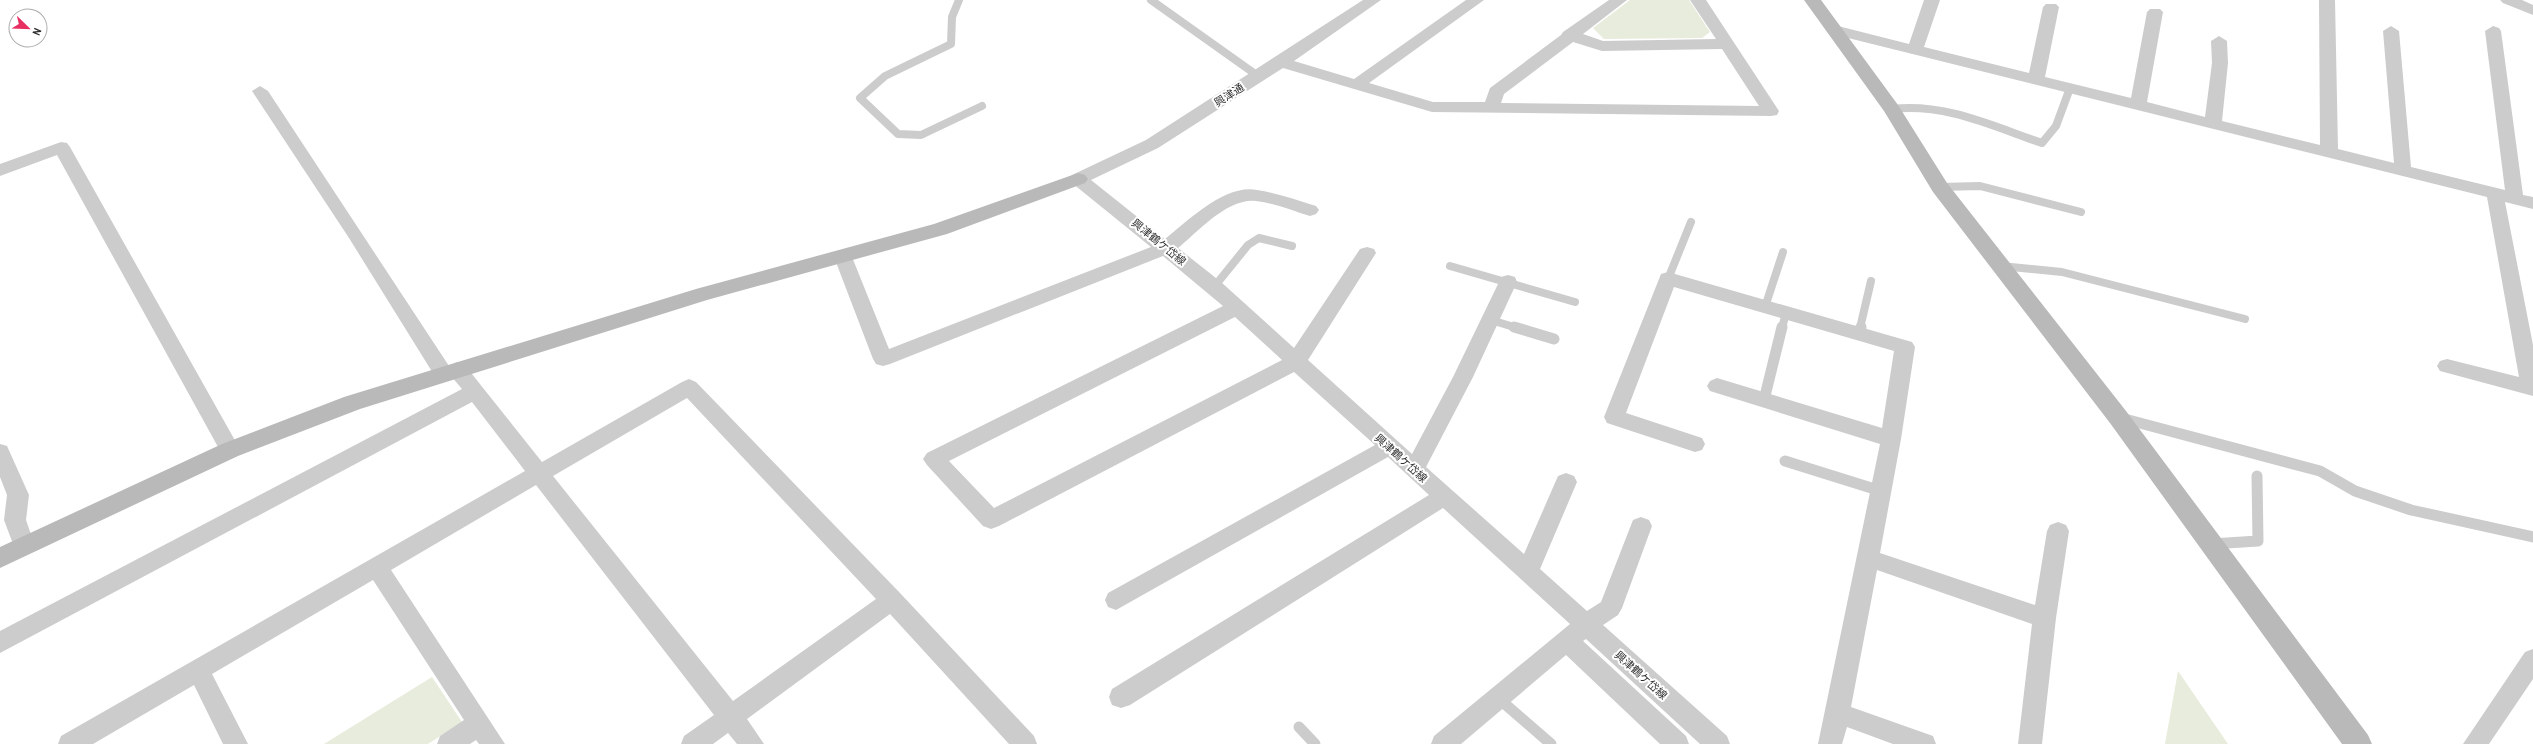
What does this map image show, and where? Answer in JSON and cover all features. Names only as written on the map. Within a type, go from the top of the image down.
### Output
[{"type":"street","name":"興津通","points":[[1078,178],[1152,144],[1282,62],[1373,0]]},
{"type":"street","points":[[1356,85],[1476,0]]},
{"type":"street","points":[[1491,109],[1496,92],[1619,0]]},
{"type":"street","points":[[1282,62],[1432,107],[1491,109],[1771,111],[1698,0]]},
{"type":"street","points":[[1812,0],[1892,109],[1940,187],[2118,417],[2358,744]]},
{"type":"street","points":[[1915,49],[1932,0]]},
{"type":"street","points":[[2327,0],[2329,152]]},
{"type":"street","points":[[2508,0],[2533,10]]},
{"type":"street","points":[[2036,79],[2051,7]]},
{"type":"street","points":[[2138,105],[2155,12]]},
{"type":"street","points":[[1834,30],[2533,203]]},
{"type":"street","points":[[2391,31],[2403,171]]},
{"type":"street","points":[[2493,31],[2515,199]]},
{"type":"street","points":[[1569,36],[1602,46],[1728,44]]},
{"type":"street","points":[[2213,123],[2220,63],[2219,41]]},
{"type":"street","points":[[260,91],[355,234],[450,371],[476,391],[752,744]]},
{"type":"street","points":[[0,170],[61,147],[230,450]]},
{"type":"street","points":[[0,558],[230,450],[352,403],[450,371],[703,294],[843,257],[940,229],[1078,178]]},
{"type":"street","name":"興津鶴ケ岱線","points":[[1078,178],[1214,287],[1414,470],[1718,744]]},
{"type":"street","points":[[2447,366],[2532,387],[2495,194]]},
{"type":"street","points":[[843,257],[883,359],[1166,248],[1221,204],[1243,196],[1256,195],[1310,210]]},
{"type":"street","points":[[1236,308],[934,459],[991,520],[1296,362],[1367,253]]},
{"type":"street","points":[[1695,444],[1614,416],[1668,279],[1905,347],[1891,439],[1838,713],[1830,744]]},
{"type":"street","points":[[1414,470],[1491,320],[1508,282]]},
{"type":"street","points":[[1717,386],[1891,439]]},
{"type":"street","points":[[70,744],[689,387],[892,600],[1024,744]]},
{"type":"street","points":[[0,643],[476,391]]},
{"type":"street","points":[[1116,600],[1389,447]]},
{"type":"street","points":[[0,452],[18,495],[8,521],[24,546]]},
{"type":"street","points":[[1527,572],[1566,482]]},
{"type":"street","points":[[1121,697],[1444,497]]},
{"type":"street","points":[[1443,744],[1585,625],[1610,608],[1641,526]]},
{"type":"street","points":[[2030,744],[2044,618],[2058,531]]},
{"type":"street","points":[[1868,558],[2044,618]]},
{"type":"street","points":[[377,567],[493,744]]},
{"type":"street","points":[[694,744],[892,600]]},
{"type":"street","points":[[1567,641],[1677,744]]},
{"type":"street","points":[[2475,744],[2533,660]]},
{"type":"street","points":[[198,670],[236,744]]},
{"type":"street","points":[[1838,713],[1924,744]]},
{"type":"street","points":[[449,744],[479,724]]},
{"type":"lane","points":[[959,0],[952,17],[951,44],[885,76],[860,98],[898,134],[921,135],[982,106]]},
{"type":"lane","points":[[1151,0],[1258,76]]},
{"type":"lane","points":[[1892,109],[1922,107],[1966,116],[2042,143],[2056,126],[2070,88]]},
{"type":"lane","points":[[1940,187],[1980,186],[2081,212]]},
{"type":"lane","points":[[1668,279],[1691,222]]},
{"type":"lane","points":[[1214,287],[1248,245],[1259,238],[1292,246]]},
{"type":"lane","points":[[1765,307],[1783,252]]},
{"type":"lane","points":[[1450,266],[1575,302]]},
{"type":"lane","points":[[2001,266],[2062,272],[2245,319]]},
{"type":"lane","points":[[1859,334],[1871,281]]},
{"type":"lane","points":[[1764,400],[1786,313]]},
{"type":"lane","points":[[1491,320],[1554,339]]},
{"type":"lane","points":[[2118,417],[2320,472],[2355,491],[2411,510],[2533,537]]},
{"type":"lane","points":[[1785,461],[1881,491]]},
{"type":"lane","points":[[2211,544],[2258,541],[2257,476]]},
{"type":"lane","points":[[1498,698],[1551,744]]},
{"type":"lane","points":[[1298,728],[1314,744]]},
{"type":"green space","points":[[1630,0],[1689,0],[1710,32],[1702,38],[1604,39],[1593,28]]},
{"type":"green space","points":[[2178,671],[2228,744],[2165,744]]},
{"type":"green space","points":[[432,677],[462,722],[428,744],[324,744]]}]
